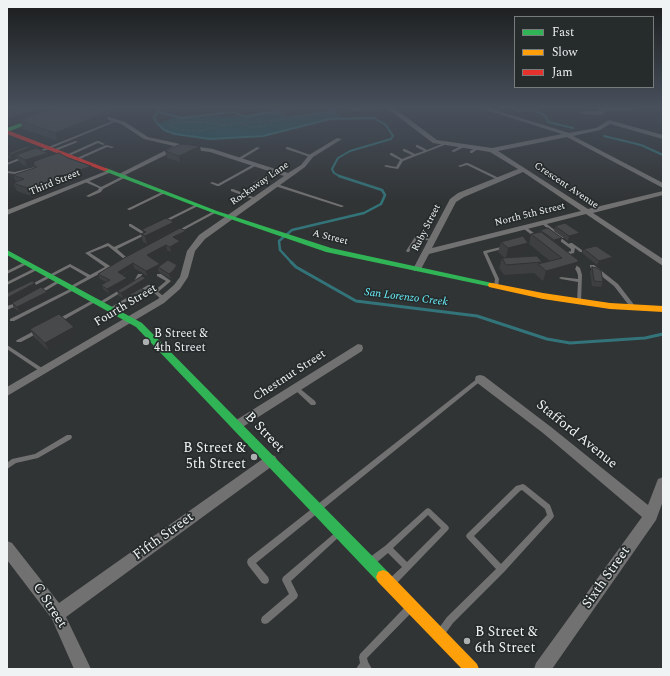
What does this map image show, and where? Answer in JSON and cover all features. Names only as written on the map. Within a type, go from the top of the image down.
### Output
[{"type":"main road","name":"A Street","points":[[23,140],[33,145],[51,149],[111,171],[215,212],[329,250],[496,287],[579,302],[633,308],[663,309]]},
{"type":"main road","name":"B Street","points":[[7,252],[139,325],[156,340],[472,669]]},
{"type":"street","points":[[153,140],[180,146],[211,150],[289,176]]},
{"type":"street","name":"Rockaway Lane","points":[[231,217],[303,166],[311,156],[338,140]]},
{"type":"street","name":"Crescent Avenue","points":[[432,140],[435,142],[445,144],[479,147],[492,150],[523,169],[663,263]]},
{"type":"street","points":[[492,150],[546,140]]},
{"type":"street","points":[[578,140],[663,186]]},
{"type":"street","points":[[123,176],[180,146]]},
{"type":"street","name":"Ruby Street","points":[[418,269],[453,201],[498,179],[523,169]]},
{"type":"street","name":"Third Street","points":[[7,213],[111,171]]},
{"type":"street","name":"North 5th Street","points":[[426,252],[663,193]]},
{"type":"street","name":"Fourth Street","points":[[7,392],[164,299],[179,285],[185,274],[189,257],[194,246],[202,237],[231,217]]},
{"type":"street","name":"Chestnut Street","points":[[237,425],[358,348]]},
{"type":"street","name":"Stafford Avenue","points":[[480,379],[547,430],[650,516]]},
{"type":"street","name":"Fifth Street","points":[[57,614],[271,460]]},
{"type":"street","name":"Sixth Street","points":[[542,669],[650,516],[663,483]]},
{"type":"street","name":"C Street","points":[[7,548],[57,614],[83,669]]},
{"type":"lane","points":[[51,149],[73,140]]},
{"type":"lane","points":[[93,141],[103,144]]},
{"type":"lane","points":[[34,154],[76,142]]},
{"type":"lane","points":[[70,157],[98,142]]},
{"type":"lane","points":[[386,166],[397,168],[402,160],[445,144]]},
{"type":"lane","points":[[59,159],[107,146],[112,148]]},
{"type":"lane","points":[[417,146],[427,151]]},
{"type":"lane","points":[[454,151],[464,146]]},
{"type":"lane","points":[[471,152],[479,147]]},
{"type":"lane","points":[[239,159],[258,148]]},
{"type":"lane","points":[[287,148],[311,156]]},
{"type":"lane","points":[[404,150],[414,155]]},
{"type":"lane","points":[[391,154],[402,160]]},
{"type":"lane","points":[[7,164],[27,156]]},
{"type":"lane","points":[[212,183],[218,185],[255,164]]},
{"type":"lane","points":[[460,166],[467,164],[498,179]]},
{"type":"lane","points":[[7,172],[15,173],[44,166],[30,172],[29,175]]},
{"type":"lane","points":[[255,183],[275,171]]},
{"type":"lane","points":[[88,196],[100,191],[101,188],[123,176]]},
{"type":"lane","points":[[86,181],[101,188]]},
{"type":"lane","points":[[276,185],[342,206]]},
{"type":"lane","points":[[232,190],[256,199]]},
{"type":"lane","points":[[129,209],[165,192]]},
{"type":"lane","points":[[161,222],[198,205]]},
{"type":"lane","points":[[169,236],[215,212]]},
{"type":"lane","points":[[542,223],[581,251]]},
{"type":"lane","points":[[542,223],[573,249],[573,252],[564,255],[578,269],[580,281],[579,302]]},
{"type":"lane","points":[[114,249],[145,234],[130,225]]},
{"type":"lane","points":[[525,228],[543,242]]},
{"type":"lane","points":[[141,232],[148,229]]},
{"type":"lane","points":[[408,252],[416,238],[433,240]]},
{"type":"lane","points":[[531,240],[538,238]]},
{"type":"lane","points":[[108,267],[87,253],[108,244],[125,258]]},
{"type":"lane","points":[[496,287],[497,279],[484,252],[508,246]]},
{"type":"lane","points":[[120,261],[132,255]]},
{"type":"lane","points":[[7,273],[27,263]]},
{"type":"lane","points":[[12,320],[114,264]]},
{"type":"lane","points":[[26,288],[70,265],[90,276]]},
{"type":"lane","points":[[592,266],[616,285],[633,308]]},
{"type":"lane","points":[[7,284],[37,269]]},
{"type":"lane","points":[[52,324],[136,282],[140,275]]},
{"type":"lane","points":[[159,275],[179,285]]},
{"type":"lane","points":[[561,278],[580,281]]},
{"type":"lane","points":[[35,295],[60,281]]},
{"type":"lane","points":[[164,299],[155,292],[169,281]]},
{"type":"lane","points":[[110,308],[150,286]]},
{"type":"lane","points":[[7,308],[23,301]]},
{"type":"lane","points":[[19,341],[46,327]]},
{"type":"lane","points":[[7,347],[43,371]]},
{"type":"lane","points":[[265,580],[251,562],[480,379]]},
{"type":"lane","points":[[296,388],[313,402]]},
{"type":"lane","points":[[7,466],[14,461],[36,456],[68,437]]},
{"type":"lane","points":[[438,635],[501,569],[551,516],[548,507],[523,487],[518,488],[469,536],[501,569]]},
{"type":"lane","points":[[370,563],[428,511],[446,528],[390,584]]},
{"type":"lane","points":[[265,620],[294,595],[286,580],[340,532]]},
{"type":"lane","points":[[388,548],[407,567]]},
{"type":"lane","points":[[364,668],[363,657],[411,606]]},
{"type":"building","points":[[181,144],[200,146],[179,156],[165,151]]},
{"type":"building","points":[[27,146],[31,147],[10,155],[7,154]]},
{"type":"building","points":[[36,148],[48,153],[25,160],[16,155]]},
{"type":"building","points":[[59,153],[68,158],[91,166],[30,189],[13,183],[24,179],[13,175],[37,167],[33,164],[35,161]]},
{"type":"building","points":[[166,218],[174,222],[145,236],[141,234],[146,232],[142,230],[145,228]]},
{"type":"building","points":[[565,223],[580,233],[569,236],[555,226]]},
{"type":"building","points":[[180,228],[186,231],[173,237],[180,241],[170,247],[166,245],[147,255],[160,264],[146,271],[133,263],[118,272],[127,278],[107,289],[101,285],[110,280],[98,274],[124,258]]},
{"type":"building","points":[[548,228],[562,238],[554,240],[540,230]]},
{"type":"building","points":[[541,232],[578,260],[578,262],[546,271],[538,264],[562,258],[531,234]]},
{"type":"building","points":[[523,236],[528,243],[508,248],[501,242]]},
{"type":"building","points":[[596,246],[613,257],[599,261],[584,249]]},
{"type":"building","points":[[537,256],[542,262],[506,265],[502,258]]},
{"type":"building","points":[[168,260],[177,265],[169,274],[158,267]]},
{"type":"building","points":[[592,267],[601,271],[603,282],[594,281]]},
{"type":"building","points":[[142,276],[146,278],[121,293],[117,291]]},
{"type":"building","points":[[32,281],[35,283],[7,298],[7,293]]},
{"type":"building","points":[[41,287],[47,292],[17,307],[12,303]]},
{"type":"building","points":[[141,288],[148,293],[133,301],[126,297]]},
{"type":"building","points":[[59,314],[74,327],[45,343],[30,329]]},
{"type":"waterway","name":"San Lorenzo Creek","points":[[340,176],[334,173],[332,169],[338,158],[350,151],[389,140]]},
{"type":"waterway","points":[[619,140],[641,145],[663,155]]},
{"type":"waterway","name":"San Lorenzo Creek","points":[[292,263],[280,250],[279,241],[292,230],[364,213],[381,204],[385,195],[382,190],[340,176]]},
{"type":"waterway","name":"San Lorenzo Creek","points":[[292,263],[296,267],[356,301],[477,316],[547,339],[570,343],[645,338],[663,334]]},
{"type":"traffic: fast","points":[[106,170],[215,212],[329,250],[492,285]]},
{"type":"traffic: fast","points":[[7,252],[139,325],[383,577]]},
{"type":"traffic: slow","points":[[492,285],[543,296],[610,306],[663,309]]},
{"type":"traffic: slow","points":[[383,577],[472,669]]},
{"type":"traffic: jam","points":[[27,140],[106,170]]},
{"type":"place","name":"B Street & 4th Street","points":[[146,342]]},
{"type":"place","name":"B Street & 5th Street","points":[[254,457]]},
{"type":"place","name":"B Street & 6th Street","points":[[467,641]]}]
